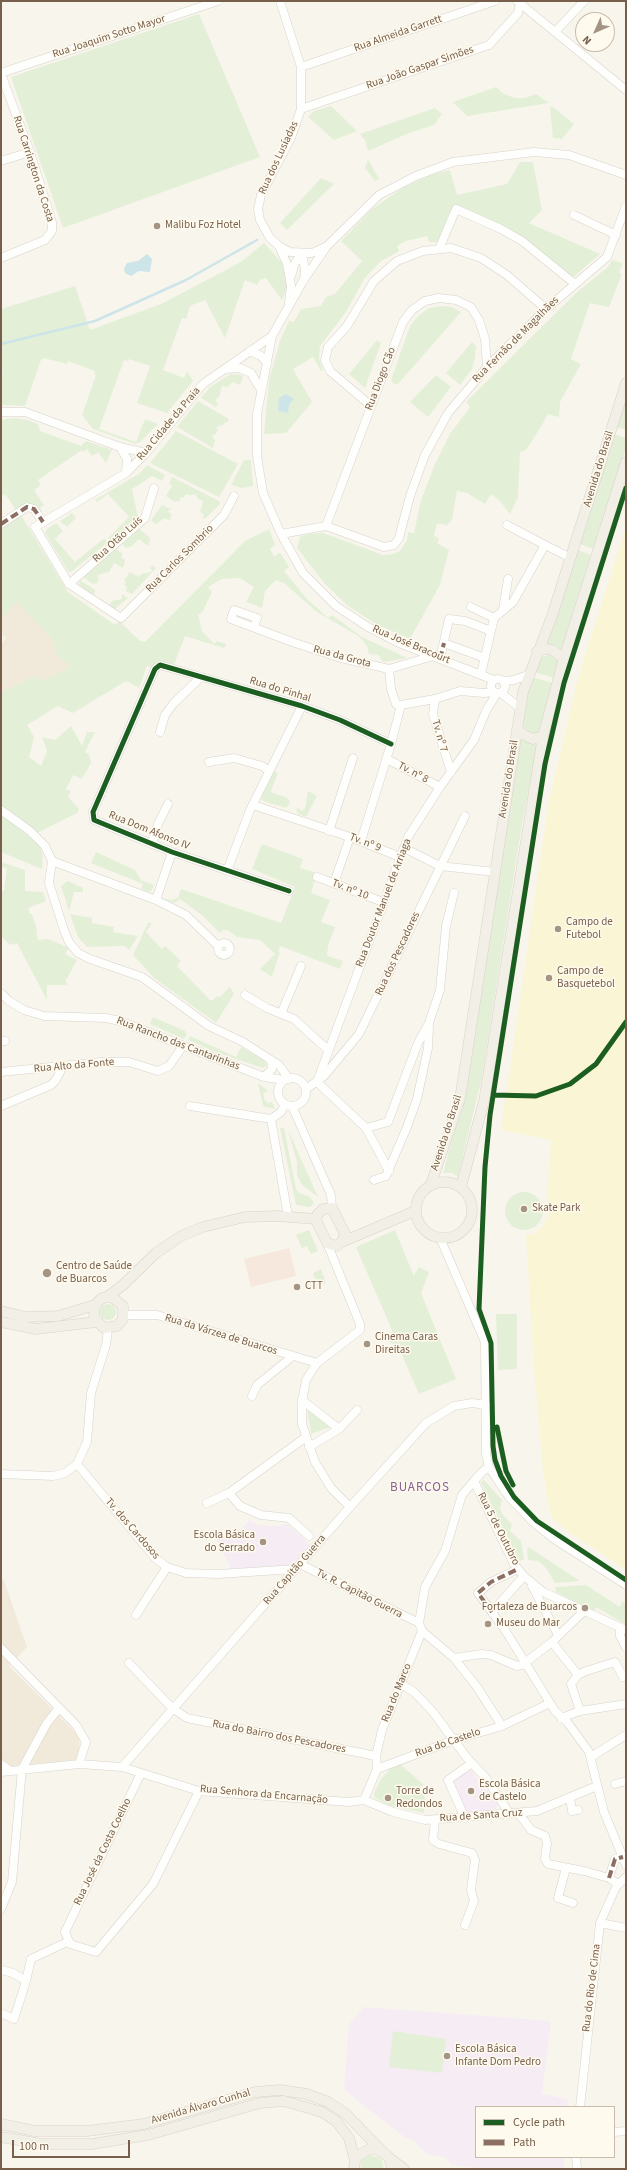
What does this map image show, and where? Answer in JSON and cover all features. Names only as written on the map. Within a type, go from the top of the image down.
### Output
[{"type":"main road","name":"Avenida do Brasil","points":[[431,1184],[460,1099],[520,708],[528,675],[551,617],[626,383]]},
{"type":"main road","points":[[461,1187],[484,1101],[543,736],[564,658],[626,462]]},
{"type":"main road","points":[[537,651],[546,649],[552,650],[564,658]]},
{"type":"main road","points":[[517,729],[524,736],[533,739],[543,736]]},
{"type":"main road","points":[[449,1182],[461,1187],[468,1194],[472,1204],[471,1219],[466,1228],[449,1238],[440,1238],[424,1230],[418,1222],[415,1211],[419,1195],[431,1184],[449,1182]]},
{"type":"main road","points":[[342,1242],[345,1234],[332,1208],[323,1209],[317,1215],[316,1219],[326,1243],[336,1246],[362,1233],[415,1211]]},
{"type":"main road","points":[[1,1312],[26,1317],[48,1317],[73,1313],[95,1305],[123,1285],[156,1253],[192,1231],[233,1219],[255,1216],[288,1216],[316,1219]]},
{"type":"main road","points":[[342,1226],[362,1233]]},
{"type":"main road","points":[[1,1322],[36,1328],[96,1322],[108,1328],[120,1323],[123,1310],[123,1285]]},
{"type":"main road","points":[[107,1297],[116,1299],[123,1310]]},
{"type":"main road","points":[[95,1305],[93,1314],[96,1322]]},
{"type":"main road","name":"Avenida Álvaro Cunhal","points":[[1,2124],[36,2131],[87,2131],[144,2124],[255,2092],[280,2090],[307,2094],[328,2102],[345,2114],[385,2154],[404,2169]]},
{"type":"main road","name":"Avenida Álvaro Cunhal","points":[[1,2137],[42,2144],[92,2144],[148,2135],[260,2103],[284,2101],[322,2112],[336,2121],[349,2138],[354,2166]]},
{"type":"main road","points":[[354,2166],[359,2155],[370,2149],[385,2154],[392,2169]]},
{"type":"street","name":"Rua Joaquim Sotto Mayor","points":[[1,74],[218,1]]},
{"type":"street","name":"Rua dos Lusíadas","points":[[280,1],[301,67],[301,109],[291,138],[261,195],[258,209],[260,220],[270,238],[279,246],[291,276],[291,286],[287,308]]},
{"type":"street","name":"Rua Almeida Garrett","points":[[301,67],[495,1]]},
{"type":"street","points":[[555,32],[584,1]]},
{"type":"street","points":[[518,2],[626,90]]},
{"type":"street","name":"Rua João Gaspar Simões","points":[[301,109],[489,45],[518,13],[518,2]]},
{"type":"street","name":"Rua Carrington da Costa","points":[[1,74],[30,152],[52,222],[52,231],[45,240],[1,258]]},
{"type":"street","points":[[1,161],[30,152]]},
{"type":"street","points":[[272,336],[287,308],[327,246],[379,196],[416,176],[453,162],[534,152],[569,155],[626,175]]},
{"type":"street","name":"Rua Fernão de Magalhães","points":[[326,526],[384,548],[394,545],[399,538],[410,496],[425,455],[448,413],[487,367],[546,309],[607,256],[626,206]]},
{"type":"street","points":[[440,249],[456,209],[502,229],[522,241],[575,284]]},
{"type":"street","points":[[574,215],[616,235]]},
{"type":"street","points":[[279,246],[290,252],[312,254],[327,246]]},
{"type":"street","points":[[371,406],[330,371],[325,360],[328,348],[346,326],[374,281],[397,261],[423,251],[451,248],[481,258],[507,275],[546,309]]},
{"type":"street","points":[[291,276],[295,263],[302,253]]},
{"type":"street","points":[[302,253],[305,270],[304,281]]},
{"type":"street","name":"Rua Diogo Cão","points":[[326,526],[403,322],[412,310],[425,301],[439,298],[456,300],[471,307],[479,320],[485,340],[487,367]]},
{"type":"street","name":"Rua Cidade da Praia","points":[[69,584],[35,527],[126,473],[146,453],[203,384],[222,369],[272,336]]},
{"type":"street","name":"Rua José Bracourt","points":[[272,336],[257,414],[257,456],[263,493],[281,534],[303,573],[336,606],[368,627],[436,658],[494,680]]},
{"type":"street","points":[[222,369],[233,367],[248,372],[258,374],[266,366],[261,356],[248,352],[248,372],[261,390]]},
{"type":"street","points":[[1,412],[25,412],[120,447],[146,453]]},
{"type":"street","points":[[120,447],[127,459],[126,473]]},
{"type":"street","name":"Rua Otão Luís","points":[[69,584],[145,518],[154,488]]},
{"type":"street","name":"Rua Carlos Sombrio","points":[[69,584],[121,618],[224,514],[234,496]]},
{"type":"street","points":[[1,524],[27,507],[34,509],[43,522]]},
{"type":"street","points":[[507,525],[570,558]]},
{"type":"street","points":[[281,534],[326,526]]},
{"type":"street","points":[[481,674],[494,618],[513,602],[545,545]]},
{"type":"street","points":[[503,610],[508,579]]},
{"type":"street","points":[[471,607],[494,618]]},
{"type":"street","points":[[436,658],[444,643],[450,619],[466,621],[491,631]]},
{"type":"street","name":"Rua da Grota","points":[[254,627],[341,658],[389,669],[436,658]]},
{"type":"street","points":[[444,643],[485,658]]},
{"type":"street","name":"Rua do Pinhal","points":[[160,665],[302,706],[340,720],[391,744]]},
{"type":"street","name":"Rua Dom Afonso IV","points":[[160,665],[155,669],[93,812],[94,820],[172,852],[289,891]]},
{"type":"street","points":[[389,669],[390,689],[396,704],[401,706],[435,699],[460,691],[497,693],[505,688],[503,681]]},
{"type":"street","points":[[520,708],[497,693],[491,686],[494,680],[514,680],[528,675]]},
{"type":"street","points":[[160,732],[165,715],[173,704],[201,677]]},
{"type":"street","name":"Rua Doutor Manuel de Arriaga","points":[[316,1082],[382,902],[408,837],[440,787],[474,740],[486,710],[497,693]]},
{"type":"street","name":"Tv. nº 7","points":[[435,699],[433,714],[451,772]]},
{"type":"street","points":[[227,871],[253,805],[302,706]]},
{"type":"street","points":[[361,841],[387,759],[401,706]]},
{"type":"street","points":[[209,762],[234,758],[262,766],[269,771]]},
{"type":"street","points":[[329,831],[353,758]]},
{"type":"street","name":"Tv. nº 8","points":[[387,759],[440,787]]},
{"type":"street","points":[[152,844],[158,824],[168,804]]},
{"type":"street","name":"Tv. nº 9","points":[[253,805],[350,837],[400,857]]},
{"type":"street","points":[[1,810],[30,831],[44,846],[52,861],[50,883],[64,930],[69,942],[78,953],[90,959],[142,977],[209,1026],[243,1042],[283,1068],[287,1080]]},
{"type":"street","name":"Rua dos Pescadores","points":[[306,1088],[324,1076],[359,1034],[465,816]]},
{"type":"street","points":[[334,884],[350,837]]},
{"type":"street","points":[[404,848],[440,866],[495,872]]},
{"type":"street","points":[[156,900],[172,852]]},
{"type":"street","points":[[52,861],[156,900],[186,916],[218,946]]},
{"type":"street","name":"Tv. nº 10","points":[[317,877],[382,902]]},
{"type":"street","points":[[366,1128],[388,1122],[418,1043],[429,1023],[440,990],[446,926],[454,893]]},
{"type":"street","points":[[281,1014],[301,966]]},
{"type":"street","name":"Rua Rancho das Cantarinhas","points":[[1,993],[9,1001],[24,1010],[44,1016],[106,1018],[120,1021],[264,1078],[287,1080]]},
{"type":"street","points":[[245,995],[281,1014],[294,1019],[327,1049]]},
{"type":"street","points":[[374,1180],[386,1176],[389,1171],[417,1099],[428,1048],[429,1023]]},
{"type":"street","name":"Rua Alto da Fonte","points":[[1,1072],[100,1062],[129,1062],[158,1071],[169,1066],[183,1046]]},
{"type":"street","points":[[264,1078],[272,1069],[271,1060]]},
{"type":"street","points":[[1,1106],[50,1085],[56,1080],[63,1066]]},
{"type":"street","name":"Rua Rancho das Cantarinhas","points":[[264,1078],[279,1094]]},
{"type":"street","points":[[190,1106],[271,1119],[289,1105],[304,1101],[306,1088],[301,1082],[287,1080],[280,1086],[279,1094],[289,1105],[331,1195],[332,1208]]},
{"type":"street","points":[[316,1082],[366,1128],[389,1171]]},
{"type":"street","points":[[271,1119],[288,1216]]},
{"type":"street","points":[[440,1238],[486,1342],[486,1454],[489,1467],[495,1478],[514,1503],[534,1523],[554,1539],[626,1585]]},
{"type":"street","points":[[326,1243],[360,1324],[360,1330],[318,1363],[306,1380],[302,1400],[302,1424],[314,1462],[331,1488],[350,1506]]},
{"type":"street","name":"Rua da Várzea de Buarcos","points":[[123,1310],[157,1315],[318,1363]]},
{"type":"street","points":[[1,1474],[53,1476],[65,1473],[77,1464],[87,1442],[91,1392],[106,1345],[108,1328]]},
{"type":"street","points":[[252,1396],[257,1385],[293,1356]]},
{"type":"street","points":[[302,1400],[339,1429]]},
{"type":"street","name":"Rua Capitão Guerra","points":[[122,1767],[350,1506],[430,1420],[454,1406],[472,1403],[486,1405]]},
{"type":"street","points":[[309,1447],[339,1429],[356,1410]]},
{"type":"street","points":[[207,1503],[229,1493],[306,1437]]},
{"type":"street","name":"Tv. dos Cardosos","points":[[77,1464],[155,1558],[167,1567],[186,1573],[218,1574],[298,1567]]},
{"type":"street","name":"Rua 5 de Outubro","points":[[489,1467],[474,1481],[518,1569],[531,1584],[543,1592],[583,1612],[623,1629]]},
{"type":"street","points":[[474,1481],[459,1501],[445,1551],[425,1587],[419,1623],[422,1632],[454,1658],[477,1687],[502,1726]]},
{"type":"street","points":[[229,1493],[240,1506],[261,1515],[288,1518],[309,1536]]},
{"type":"street","points":[[136,1615],[167,1567]]},
{"type":"street","name":"Tv. R. Capitão Guerra","points":[[298,1567],[419,1623]]},
{"type":"street","points":[[518,1569],[491,1582],[478,1593],[492,1612],[550,1703],[561,1718],[568,1723],[592,1757],[597,1786],[604,1812],[619,1858],[626,1865]]},
{"type":"street","points":[[492,1612],[524,1576]]},
{"type":"street","points":[[531,1584],[558,1634]]},
{"type":"street","points":[[454,1658],[482,1654],[491,1655],[517,1666],[525,1663],[552,1642],[558,1634],[583,1612]]},
{"type":"street","points":[[623,1629],[620,1636],[626,1647]]},
{"type":"street","name":"Rua do Marco","points":[[376,1756],[382,1730],[422,1632]]},
{"type":"street","points":[[552,1642],[578,1675]]},
{"type":"street","points":[[1,1648],[76,1725],[86,1742],[79,1764]]},
{"type":"street","points":[[580,1711],[571,1684],[578,1675],[615,1662],[623,1677],[626,1675]]},
{"type":"street","name":"Rua do Bairro dos Pescadores","points":[[129,1663],[172,1708],[187,1718],[376,1756]]},
{"type":"street","points":[[401,1684],[414,1692],[424,1702],[472,1763],[485,1777],[510,1814]]},
{"type":"street","name":"Rua do Castelo","points":[[377,1769],[454,1740],[502,1726],[550,1703]]},
{"type":"street","points":[[561,1718],[580,1711],[626,1704]]},
{"type":"street","points":[[1,1909],[12,1882],[22,1769],[47,1723],[59,1708]]},
{"type":"street","points":[[592,1757],[626,1735]]},
{"type":"street","points":[[364,1800],[377,1769],[376,1756]]},
{"type":"street","points":[[465,1818],[448,1780],[472,1763]]},
{"type":"street","points":[[1,1764],[5,1771]]},
{"type":"street","name":"Rua Senhora da Encarnação","points":[[5,1771],[79,1764],[122,1767],[199,1791],[342,1802],[364,1800]]},
{"type":"street","name":"Rua José da Costa Coelho","points":[[69,1941],[65,1932],[141,1773]]},
{"type":"street","points":[[615,1784],[626,1781]]},
{"type":"street","name":"Rua de Santa Cruz","points":[[364,1800],[393,1812],[425,1820],[435,1820],[519,1814],[537,1811],[597,1786]]},
{"type":"street","points":[[1,2012],[14,2019],[31,1959],[69,1941],[70,1944],[96,1952],[153,1884],[199,1791]]},
{"type":"street","points":[[570,1797],[572,1811],[578,1810]]},
{"type":"street","points":[[519,1814],[531,1830],[545,1836],[547,1843],[545,1860],[548,1864],[609,1878],[618,1884]]},
{"type":"street","points":[[435,1820],[434,1840],[439,1844],[472,1853],[475,1860],[471,1890],[474,1900],[465,1925]]},
{"type":"street","points":[[609,1878],[619,1858]]},
{"type":"street","points":[[566,1868],[558,1898],[572,1903]]},
{"type":"street","name":"Rua do Rio de Cima","points":[[580,2106],[600,1923],[618,1884],[626,1877]]},
{"type":"street","points":[[600,1923],[626,1928]]},
{"type":"street","points":[[1,1970],[13,1973],[26,1981]]},
{"type":"street","points":[[615,2132],[626,2131]]},
{"type":"street","points":[[576,2158],[576,2169]]},
{"type":"shaded area","points":[[17,601],[53,640],[56,654],[71,667],[41,681],[36,675],[1,693],[1,644],[6,638],[1,633],[1,617]]},
{"type":"shaded area","points":[[289,1248],[296,1276],[251,1287],[244,1259]]},
{"type":"shaded area","name":"Escola Básica do Serrado","points":[[250,1520],[256,1524],[268,1526],[287,1524],[311,1546],[291,1567],[231,1569],[216,1538],[232,1538]]},
{"type":"shaded area","points":[[1,1578],[4,1581],[27,1647],[9,1666],[79,1736],[80,1753],[76,1760],[1,1767]]},
{"type":"shaded area","name":"Escola Básica de Castelo","points":[[470,1769],[498,1804],[495,1810],[465,1813],[451,1782]]},
{"type":"shaded area","name":"Escola Básica Infante Dom Pedro","points":[[364,2007],[551,2021],[542,2094],[568,2099],[567,2106],[475,2106],[475,2158],[564,2158],[564,2169],[486,2169],[452,2165],[445,2157],[428,2155],[413,2140],[407,2139],[344,2089],[349,2024]]},
{"type":"green space","points":[[199,14],[260,157],[63,228],[11,77]]},
{"type":"green space","points":[[496,87],[504,94],[515,98],[525,98],[536,94],[549,103],[467,116],[453,102]]},
{"type":"green space","points":[[331,106],[357,131],[334,140],[308,117],[314,111]]},
{"type":"green space","points":[[550,107],[553,107],[574,124],[562,139],[553,138]]},
{"type":"green space","points":[[435,108],[442,114],[434,125],[409,133],[368,151],[365,140],[360,134]]},
{"type":"green space","points":[[368,159],[379,179],[375,181],[365,168]]},
{"type":"green space","points":[[520,162],[533,162],[542,210],[529,223],[600,254],[571,279],[539,251],[455,208],[449,213],[438,242],[429,242],[427,236],[406,241],[397,246],[399,251],[380,262],[364,279],[346,312],[320,346],[319,358],[323,370],[321,371],[313,357],[293,369],[312,402],[286,433],[264,434],[269,380],[280,341],[289,321],[294,322],[301,309],[321,306],[326,297],[335,294],[362,261],[341,241],[372,209],[404,187],[431,175],[450,170],[457,195],[507,184]]},
{"type":"green space","points":[[321,178],[334,184],[287,230],[280,223]]},
{"type":"green space","points":[[264,243],[282,263],[290,280],[282,300],[266,278],[260,280],[257,285],[245,280],[225,338],[205,300],[190,306],[186,319],[182,318],[163,370],[184,378],[187,371],[193,381],[167,413],[137,403],[150,366],[129,359],[128,361],[124,360],[99,429],[136,442],[145,419],[158,424],[140,442],[135,444],[93,429],[82,415],[96,375],[94,374],[95,371],[68,361],[67,364],[44,358],[41,360],[25,406],[1,405],[1,379],[3,370],[1,369],[1,309],[75,286],[90,330],[161,304],[241,262]]},
{"type":"green space","points":[[612,260],[623,263],[619,273],[622,274],[609,307],[590,303],[571,359],[581,364],[560,402],[559,417],[548,414],[526,450],[520,452],[518,497],[510,514],[499,500],[491,494],[485,504],[467,493],[457,491],[452,520],[446,526],[444,524],[437,524],[434,535],[439,539],[437,543],[449,550],[440,585],[410,639],[376,624],[348,606],[325,584],[297,548],[300,537],[309,534],[323,533],[383,555],[393,554],[400,551],[407,540],[408,532],[414,533],[421,500],[435,464],[450,434],[470,407],[466,402],[576,293],[608,267]]},
{"type":"green space","points":[[442,306],[452,307],[461,312],[398,384],[394,384],[391,380],[410,326],[418,316],[429,308]]},
{"type":"green space","points":[[377,340],[381,343],[365,388],[349,374]]},
{"type":"green space","points":[[472,342],[476,346],[472,369],[460,385],[446,373]]},
{"type":"green space","points":[[231,374],[243,376],[240,385],[233,382],[227,387],[222,386],[219,397],[215,400],[218,403],[216,407],[201,398],[210,387]]},
{"type":"green space","points":[[436,375],[451,387],[428,417],[410,402]]},
{"type":"green space","points":[[626,397],[626,430],[617,427]]},
{"type":"green space","points":[[198,401],[229,419],[227,423],[225,422],[223,425],[216,427],[218,430],[216,434],[212,436],[215,440],[213,448],[177,427]]},
{"type":"green space","points":[[14,418],[28,420],[38,424],[40,431],[81,446],[86,441],[112,450],[106,463],[98,452],[92,456],[87,449],[83,452],[82,450],[38,480],[41,485],[34,490],[44,505],[40,508],[42,511],[39,513],[34,507],[16,510],[5,494],[1,497],[1,420]]},
{"type":"green space","points":[[176,431],[238,464],[219,497],[150,463]]},
{"type":"green space","points":[[615,434],[626,438],[626,448],[593,549],[580,544]]},
{"type":"green space","points":[[244,460],[251,460],[253,486],[242,488],[231,485]]},
{"type":"green space","points":[[147,465],[165,475],[162,481],[152,476],[132,489],[138,517],[110,541],[108,538],[129,517],[108,494],[97,502],[95,500],[140,473]]},
{"type":"green space","points":[[172,477],[219,501],[220,504],[205,519],[202,518],[204,515],[200,512],[203,501],[198,499],[196,494],[186,494],[184,498],[181,497],[180,501],[174,502],[166,496],[172,486],[169,484]]},
{"type":"green space","points":[[162,505],[171,509],[168,511],[172,515],[170,518],[171,521],[164,518],[157,524],[154,523],[151,520]]},
{"type":"green space","points":[[72,513],[76,518],[67,527],[60,521]]},
{"type":"green space","points":[[21,515],[68,592],[115,625],[119,621],[140,641],[145,642],[245,541],[269,529],[275,545],[270,549],[274,556],[280,553],[289,567],[284,571],[307,599],[328,618],[332,615],[362,637],[407,658],[383,662],[378,655],[369,654],[367,646],[360,637],[317,612],[284,583],[276,580],[265,591],[262,608],[246,602],[254,587],[240,578],[222,579],[208,587],[212,592],[203,611],[198,615],[202,631],[214,644],[217,641],[226,644],[224,648],[185,636],[173,667],[153,668],[147,666],[139,688],[126,681],[73,713],[58,706],[27,725],[34,737],[29,757],[41,766],[47,751],[42,737],[55,740],[71,726],[82,746],[87,732],[95,732],[85,752],[89,754],[91,763],[82,779],[73,775],[66,789],[71,791],[68,797],[79,809],[77,813],[35,834],[1,807],[1,693],[36,675],[41,681],[71,667],[56,654],[53,640],[17,602],[1,617],[1,528]]},
{"type":"green space","points":[[56,523],[63,531],[55,539],[75,562],[102,540],[105,539],[108,542],[71,572],[68,571],[45,533],[47,529]]},
{"type":"green space","points":[[139,529],[150,538],[148,546],[139,539],[132,546],[126,548],[122,544]]},
{"type":"green space","points":[[116,549],[123,554],[121,557],[125,560],[123,568],[114,563],[109,572],[97,575],[99,578],[97,583],[93,584],[83,577]]},
{"type":"green space","points":[[578,550],[591,555],[561,651],[557,647],[545,645]]},
{"type":"green space","points":[[152,565],[156,568],[132,594],[126,591],[127,587],[124,585],[126,582],[124,580],[130,572],[139,577],[141,574],[151,572],[152,570],[150,568]]},
{"type":"green space","points":[[80,580],[95,590],[94,596],[79,585]]},
{"type":"green space","points":[[122,594],[128,598],[114,610],[96,597],[110,605],[112,601],[122,599]]},
{"type":"green space","points":[[549,655],[555,656],[558,661],[554,678],[534,672],[541,657]]},
{"type":"green space","points":[[532,677],[553,683],[539,732],[532,734],[524,727],[523,722],[527,693]]},
{"type":"green space","points":[[520,739],[529,743],[538,742],[522,824],[482,1077],[458,1177],[452,1173],[443,1173],[467,1081]]},
{"type":"green space","points":[[273,771],[278,773],[271,791],[286,797],[289,800],[290,803],[286,808],[263,801],[261,798]]},
{"type":"green space","points":[[308,791],[317,796],[306,817],[296,811],[298,807],[301,811],[305,809]]},
{"type":"green space","points":[[1,814],[40,845],[43,856],[42,869],[1,852]]},
{"type":"green space","points":[[262,844],[303,859],[300,868],[317,873],[311,893],[330,900],[321,922],[335,927],[328,946],[327,956],[343,961],[340,969],[280,946],[278,951],[280,952],[272,977],[260,969],[275,954],[260,940],[237,937],[229,931],[223,930],[220,933],[203,916],[180,899],[175,903],[162,898],[172,900],[178,898],[181,889],[281,923],[295,887],[252,869]]},
{"type":"green space","points":[[96,852],[135,870],[141,880],[154,885],[151,891],[149,892],[141,889],[143,884],[91,863]]},
{"type":"green space","points":[[1,862],[25,870],[25,891],[43,892],[46,901],[28,908],[30,914],[32,914],[37,929],[38,940],[48,939],[69,948],[65,954],[77,960],[66,980],[67,985],[47,985],[47,1000],[17,943],[10,945],[1,936],[1,891],[4,891],[7,868],[1,867]]},
{"type":"green space","points":[[68,881],[83,888],[83,892],[74,892],[69,911],[61,886]]},
{"type":"green space","points":[[70,914],[92,918],[92,923],[114,927],[113,932],[138,936],[129,950],[125,946],[87,947],[78,937]]},
{"type":"green space","points":[[148,923],[152,923],[146,932],[162,949],[165,946],[181,961],[177,966],[211,1001],[218,996],[220,997],[230,987],[234,994],[216,1023],[154,978],[133,955]]},
{"type":"green space","points":[[153,1017],[185,1031],[187,1034],[184,1039],[150,1024]]},
{"type":"green space","points":[[190,1036],[236,1057],[241,1047],[263,1060],[267,1065],[263,1068],[218,1053],[188,1040]]},
{"type":"green space","points":[[258,1083],[268,1091],[263,1093],[265,1101],[268,1103],[272,1102],[275,1109],[263,1106]]},
{"type":"green space","points":[[280,1128],[284,1128],[296,1189],[299,1193],[310,1197],[314,1203],[310,1207],[296,1205]]},
{"type":"green space","points":[[288,1130],[318,1197],[302,1185],[297,1175],[297,1162]]},
{"type":"green space","name":"Skate Park","points":[[524,1192],[537,1198],[543,1211],[537,1224],[524,1230],[511,1224],[505,1211],[511,1198]]},
{"type":"green space","points":[[309,1230],[318,1251],[311,1254],[307,1246],[302,1248],[296,1235]]},
{"type":"green space","points":[[395,1230],[414,1276],[419,1267],[429,1272],[421,1293],[456,1379],[419,1394],[398,1346],[388,1341],[392,1330],[356,1247]]},
{"type":"green space","points":[[321,1269],[326,1283],[318,1286],[313,1273]]},
{"type":"green space","points":[[108,1304],[115,1309],[116,1312],[111,1319],[108,1320],[101,1315],[100,1312],[105,1305]]},
{"type":"green space","points":[[496,1314],[517,1314],[517,1369],[498,1370]]},
{"type":"green space","points":[[307,1407],[331,1427],[311,1434]]},
{"type":"green space","points":[[484,1480],[502,1500],[500,1508],[503,1515],[512,1524],[510,1531],[521,1541],[524,1560],[519,1561],[481,1482]]},
{"type":"green space","points":[[529,1547],[580,1581],[555,1583],[546,1568],[538,1561],[528,1560],[527,1550]]},
{"type":"green space","points":[[586,1585],[620,1607],[622,1601],[626,1604],[625,1624],[596,1607],[593,1612],[556,1592],[555,1587]]},
{"type":"green space","points":[[399,1763],[424,1785],[419,1787],[427,1802],[424,1803],[424,1813],[391,1806],[375,1798],[374,1793],[381,1779],[390,1769]]},
{"type":"green space","points":[[393,2031],[446,2039],[442,2073],[389,2067]]},
{"type":"green space","points":[[369,2155],[381,2158],[384,2169],[360,2169],[362,2159]]},
{"type":"sand","points":[[626,527],[626,1570],[570,1533],[553,1519],[549,1508],[543,1472],[534,1368],[526,1235],[533,1234],[543,1226],[548,1215],[547,1202],[551,1140],[501,1130],[548,807],[577,682]]},
{"type":"water","points":[[147,254],[152,259],[150,272],[139,271],[131,276],[125,273],[124,269],[127,263],[138,261]]},
{"type":"water","points":[[286,394],[294,399],[289,404],[288,413],[278,411],[279,398]]},
{"type":"waterway","points":[[1,344],[95,321],[186,280],[257,240]]},
{"type":"marked path","points":[[1,524],[27,507],[34,509],[43,522]]},
{"type":"marked path","points":[[440,659],[444,643]]},
{"type":"marked path","points":[[492,1612],[478,1593],[491,1582],[518,1569]]},
{"type":"marked path","points":[[609,1878],[615,1859],[623,1857]]},
{"type":"cycle path","points":[[626,488],[564,683],[545,764],[490,1115],[485,1167],[479,1309],[491,1343],[493,1446],[495,1460],[501,1476],[514,1497],[537,1521],[626,1580]]},
{"type":"cycle path","points":[[289,891],[172,852],[94,820],[93,812],[155,669],[160,665],[302,706],[340,720],[391,744]]},
{"type":"cycle path","points":[[493,1095],[536,1096],[570,1084],[596,1064],[626,1022]]},
{"type":"cycle path","points":[[497,1427],[506,1471],[513,1485]]},
{"type":"place","name":"Malibu Foz Hotel","points":[[157,226]]},
{"type":"place","name":"Campo de Futebol","points":[[558,929]]},
{"type":"place","name":"Campo de Basquetebol","points":[[549,978]]},
{"type":"place","name":"Skate Park","points":[[524,1209]]},
{"type":"place","name":"Centro de Saúde de Buarcos","points":[[47,1273]]},
{"type":"place","name":"CTT","points":[[297,1287]]},
{"type":"place","name":"Cinema Caras Direitas","points":[[367,1344]]},
{"type":"place","name":"Escola Básica do Serrado","points":[[263,1542]]},
{"type":"place","name":"Fortaleza de Buarcos","points":[[585,1608]]},
{"type":"place","name":"Museu do Mar","points":[[488,1624]]},
{"type":"place","name":"Escola Básica de Castelo","points":[[471,1791]]},
{"type":"place","name":"Torre de Redondos","points":[[388,1798]]},
{"type":"place","name":"Escola Básica Infante Dom Pedro","points":[[447,2056]]},
{"type":"district","name":"BUARCOS","points":[[420,1488]]}]
